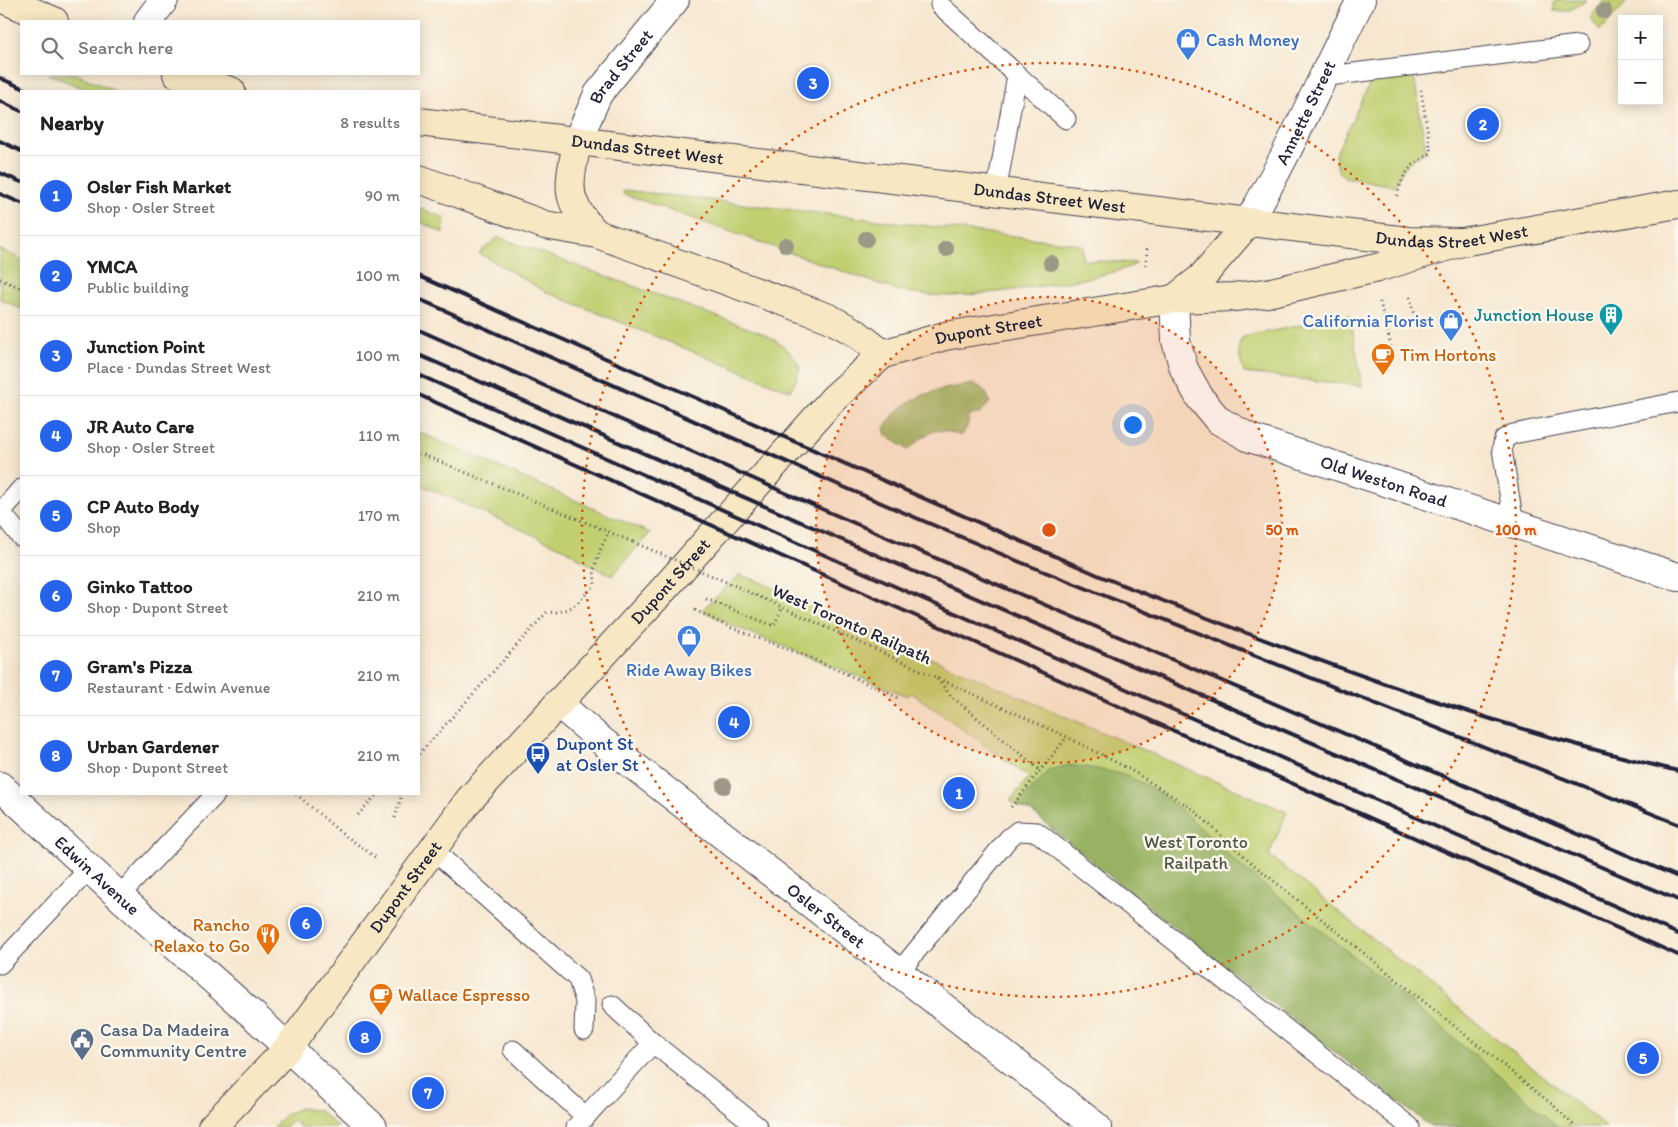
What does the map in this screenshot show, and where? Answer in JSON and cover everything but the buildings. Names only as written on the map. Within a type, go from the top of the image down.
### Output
[{"type":"main road","points":[[5,0],[52,20]]},
{"type":"main road","points":[[180,75],[228,90]]},
{"type":"main road","name":"Dundas Street West","points":[[420,122],[996,193],[1180,213],[1247,224],[1408,241],[1462,242],[1678,204]]},
{"type":"main road","points":[[577,142],[569,195],[580,217],[597,234]]},
{"type":"main road","points":[[420,179],[545,224],[597,234],[829,318],[856,333],[883,354]]},
{"type":"main road","name":"Dupont Street","points":[[212,1127],[288,1048],[470,800],[663,590],[833,399],[883,354],[945,336],[1174,299],[1201,278],[1247,224]]},
{"type":"main road","points":[[1174,299],[1234,297],[1267,293],[1377,268],[1462,242]]},
{"type":"street","points":[[149,20],[164,0]]},
{"type":"street","name":"Brad Street","points":[[577,142],[598,94],[675,0]]},
{"type":"street","name":"Annette Street","points":[[1247,224],[1275,178],[1322,77],[1361,0]]},
{"type":"street","name":"Old Weston Road","points":[[1174,299],[1176,341],[1184,369],[1200,398],[1218,420],[1250,438],[1678,577]]},
{"type":"street","name":"Osler Street","points":[[558,703],[602,741],[1097,1127]]},
{"type":"street","name":"Edwin Avenue","points":[[0,786],[89,869],[254,1016],[373,1127]]},
{"type":"lane","points":[[940,4],[1066,118]]},
{"type":"lane","points":[[1322,77],[1578,45]]},
{"type":"lane","points":[[996,193],[1017,75]]},
{"type":"lane","points":[[1514,525],[1502,449],[1504,439],[1513,434],[1678,402]]},
{"type":"lane","points":[[20,490],[0,512],[20,536]]},
{"type":"lane","points":[[119,896],[215,795]]},
{"type":"lane","points":[[899,972],[1009,838],[1018,831],[1037,832],[1410,1127]]},
{"type":"lane","points":[[433,850],[578,979],[585,1001],[584,1030]]},
{"type":"lane","points":[[0,964],[89,869]]},
{"type":"lane","points":[[612,1005],[654,1043],[758,1127]]},
{"type":"lane","points":[[513,1050],[581,1122],[654,1043]]},
{"type":"path","points":[[1397,196],[1402,177],[1415,162],[1431,152],[1417,65]]},
{"type":"path","points":[[1146,265],[1147,248]]},
{"type":"path","points":[[0,279],[20,288]]},
{"type":"path","points":[[1410,297],[1417,329]]},
{"type":"path","points":[[1380,302],[1391,346]]},
{"type":"path","name":"West Toronto Railpath","points":[[420,453],[738,587],[1068,737],[1130,769],[1190,807],[1254,865],[1554,1106],[1575,1127]]},
{"type":"path","points":[[420,753],[547,612],[560,613],[567,611],[595,584],[594,569],[609,532]]},
{"type":"path","points":[[706,599],[774,626],[782,608]]},
{"type":"path","points":[[695,610],[729,627],[811,658],[901,699]]},
{"type":"path","points":[[934,676],[951,696],[1040,770]]},
{"type":"path","points":[[297,795],[339,831],[375,857]]},
{"type":"path","points":[[358,815],[376,795]]},
{"type":"path","points":[[396,818],[402,795]]},
{"type":"green space","points":[[1557,0],[1587,0],[1568,10],[1554,11],[1554,2]]},
{"type":"green space","points":[[1605,0],[1624,0],[1626,3],[1600,31],[1590,18]]},
{"type":"green space","points":[[50,75],[78,75],[113,90],[88,90]]},
{"type":"green space","points":[[1414,76],[1426,152],[1407,166],[1395,186],[1344,177],[1338,171],[1335,155],[1372,79]]},
{"type":"green space","points":[[624,190],[1073,243],[1083,246],[1082,260],[1137,263],[1125,269],[1104,274],[1017,290],[950,296],[921,294],[893,289],[623,194]]},
{"type":"green space","points":[[420,208],[445,218],[443,233],[420,222]]},
{"type":"green space","points":[[498,237],[762,333],[779,343],[793,355],[800,367],[796,380],[790,391],[546,292],[479,253]]},
{"type":"green space","points":[[0,249],[20,259],[20,309],[0,299]]},
{"type":"green space","points":[[1350,315],[1362,386],[1244,373],[1239,350],[1243,337]]},
{"type":"green space","points":[[974,384],[984,391],[990,402],[980,414],[970,415],[967,427],[961,436],[944,431],[932,432],[908,450],[886,435],[884,428],[892,417],[912,400],[935,391]]},
{"type":"green space","points":[[420,432],[650,533],[612,576],[565,549],[420,484]]},
{"type":"green space","name":"West Toronto Railpath","points":[[739,575],[756,580],[944,664],[1287,812],[1269,855],[1606,1127],[1431,1127],[1118,883],[1032,812],[1010,801],[1029,777],[912,693],[907,696],[733,626],[702,610]]},
{"type":"green space","points":[[1068,765],[1104,770],[1122,775],[1138,781],[1168,800],[1249,873],[1444,1030],[1558,1127],[1431,1127],[1118,883],[1032,812],[1017,806],[1049,770]]},
{"type":"green space","points":[[300,1108],[320,1111],[338,1127],[300,1127],[292,1120],[285,1127],[273,1127],[286,1114]]},
{"type":"railway","points":[[0,78],[27,90]]},
{"type":"railway","points":[[0,101],[20,111]]},
{"type":"railway","points":[[0,141],[20,151]]},
{"type":"railway","points":[[0,173],[20,182]]},
{"type":"railway","points":[[0,194],[20,203]]},
{"type":"railway","points":[[420,276],[1100,576],[1171,604],[1314,658],[1458,708],[1604,752],[1678,771]]},
{"type":"railway","points":[[420,299],[839,485],[1020,562],[1678,824]]},
{"type":"railway","points":[[420,330],[817,507],[1678,877]]},
{"type":"railway","points":[[420,355],[913,571],[1678,900]]},
{"type":"railway","points":[[420,375],[1678,934]]},
{"type":"railway","points":[[420,395],[1678,955]]},
{"type":"place","name":"Cash Money","points":[[1188,61]]},
{"type":"place","name":"Junction Point","points":[[813,83]]},
{"type":"place","name":"YMCA","points":[[1483,124]]},
{"type":"place","name":"Junction House","points":[[1611,336]]},
{"type":"place","name":"California Florist","points":[[1451,342]]},
{"type":"place","name":"Tim Hortons","points":[[1383,376]]},
{"type":"place","name":"Ride Away Bikes","points":[[689,658]]},
{"type":"place","name":"JR Auto Care","points":[[734,722]]},
{"type":"place","name":"Dupont St at Osler St","points":[[538,775]]},
{"type":"place","name":"Osler Fish Market","points":[[959,793]]},
{"type":"place","name":"Ginko Tattoo","points":[[306,923]]},
{"type":"place","name":"Rancho Relaxo to Go","points":[[268,956]]},
{"type":"place","name":"Wallace Espresso","points":[[381,1016]]},
{"type":"place","name":"Urban Gardener","points":[[365,1037]]},
{"type":"place","name":"CP Auto Body","points":[[1643,1058]]},
{"type":"place","name":"Casa Da Madeira Community Centre","points":[[82,1061]]},
{"type":"place","name":"Gram's Pizza","points":[[428,1093]]}]
